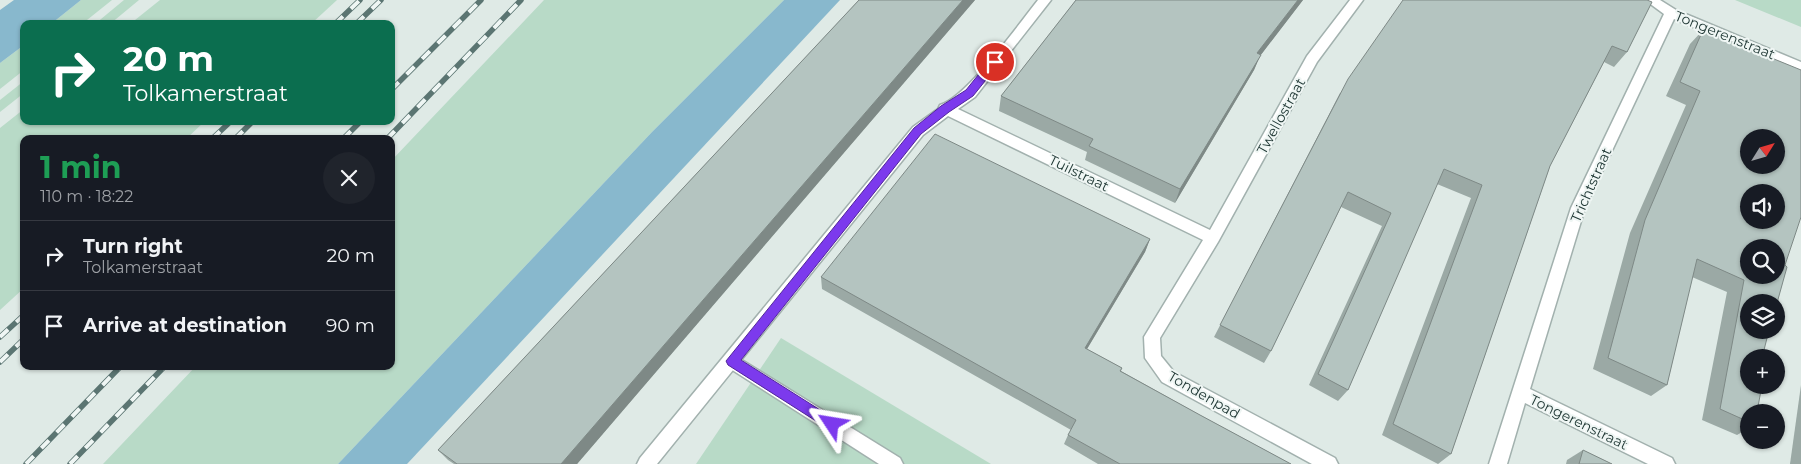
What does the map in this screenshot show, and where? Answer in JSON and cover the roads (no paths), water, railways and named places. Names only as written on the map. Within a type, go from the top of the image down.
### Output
[{"type":"street","points":[[646,464],[918,131],[945,109],[970,93],[1044,0]]},
{"type":"street","name":"Twellostraat","points":[[1213,238],[1312,59],[1357,0]]},
{"type":"street","name":"Tongerenstraat","points":[[1651,0],[1670,13],[1801,66]]},
{"type":"street","name":"Trichtstraat","points":[[1520,392],[1578,208],[1670,13]]},
{"type":"street","name":"Tuilstraat","points":[[945,109],[1213,238]]},
{"type":"street","name":"Tondenpad","points":[[1213,238],[1152,337],[1153,358],[1168,377],[1329,464]]},
{"type":"street","points":[[732,361],[894,464]]},
{"type":"street","points":[[1498,464],[1520,392]]},
{"type":"street","name":"Tongerenstraat","points":[[1520,392],[1666,464]]},
{"type":"water","points":[[14,0],[81,0],[56,20],[20,20],[20,48],[0,63],[0,10]]},
{"type":"water","points":[[784,0],[840,0],[407,464],[338,464],[652,132]]},
{"type":"railway","points":[[339,20],[360,0]]},
{"type":"railway","points":[[360,20],[381,0]]},
{"type":"railway","points":[[395,86],[481,0]]},
{"type":"railway","points":[[391,135],[521,0]]},
{"type":"railway","points":[[216,135],[227,125]]},
{"type":"railway","points":[[239,135],[249,125]]},
{"type":"railway","points":[[347,135],[357,125]]},
{"type":"railway","points":[[0,337],[20,319]]},
{"type":"railway","points":[[0,362],[20,343]]},
{"type":"railway","points":[[26,464],[117,370]]},
{"type":"railway","points":[[70,464],[161,370]]}]
